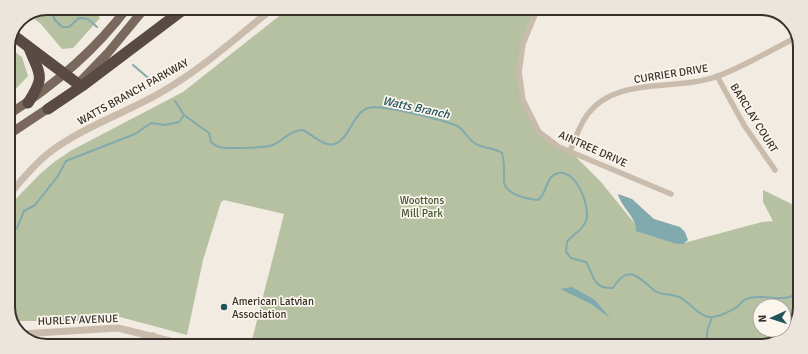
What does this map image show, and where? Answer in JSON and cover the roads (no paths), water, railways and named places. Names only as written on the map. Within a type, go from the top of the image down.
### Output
[{"type":"highway","points":[[48,109],[82,86],[176,15]]},
{"type":"highway","points":[[17,38],[78,84]]},
{"type":"highway","points":[[28,46],[39,69],[40,77],[39,87],[28,103]]},
{"type":"main road","points":[[15,111],[65,75],[79,62],[121,15]]},
{"type":"main road","points":[[15,130],[48,109],[78,84],[107,54],[139,15]]},
{"type":"street","name":"WATTS BRANCH PARKWAY","points":[[15,188],[30,170],[50,152],[195,72],[265,15]]},
{"type":"street","name":"AINTREE DRIVE","points":[[536,15],[523,44],[519,72],[520,87],[530,117],[539,132],[559,147],[671,194]]},
{"type":"street","name":"CURRIER DRIVE","points":[[570,151],[586,116],[596,105],[608,97],[625,91],[694,82],[717,76],[792,40]]},
{"type":"street","name":"BARCLAY COURT","points":[[717,76],[744,125],[775,170]]},
{"type":"street","name":"HURLEY AVENUE","points":[[29,333],[118,328],[166,339]]},
{"type":"street","points":[[152,339],[153,335]]},
{"type":"water","points":[[618,194],[632,199],[654,219],[680,227],[685,232],[688,240],[683,244],[677,244],[636,231],[636,226],[632,217],[622,203]]},
{"type":"water","points":[[572,287],[595,300],[610,318],[591,304],[560,289]]},
{"type":"waterway","points":[[53,15],[55,20],[62,27],[69,27],[79,18],[88,19],[97,27]]},
{"type":"waterway","points":[[133,65],[153,82]]},
{"type":"waterway","name":"Watts Branch","points":[[175,101],[184,115],[209,133],[211,142],[223,148],[269,146],[277,143],[298,130],[303,130],[324,143],[334,144],[345,136],[357,116],[362,111],[375,107],[398,110],[450,123],[460,128],[476,144],[502,153],[505,186],[513,193],[529,199],[538,200],[544,193],[549,181],[554,175],[558,173],[565,173],[571,177],[581,190],[587,215],[585,224],[567,242],[566,252],[571,258],[586,262],[597,284],[606,288],[613,288],[618,280],[624,276],[628,274],[633,275],[638,277],[658,293],[679,297],[701,314],[709,317],[728,312],[745,300],[751,298],[784,298],[793,296]]},
{"type":"waterway","points":[[15,229],[17,228],[24,211],[35,205],[58,176],[66,161],[135,134],[151,123],[165,125],[179,122],[184,115]]},
{"type":"waterway","points":[[707,339],[707,331],[712,317]]},
{"type":"place","name":"American Latvian Association","points":[[224,307]]},
{"type":"park label","name":"Woottons Mill Park","points":[[422,206]]}]
